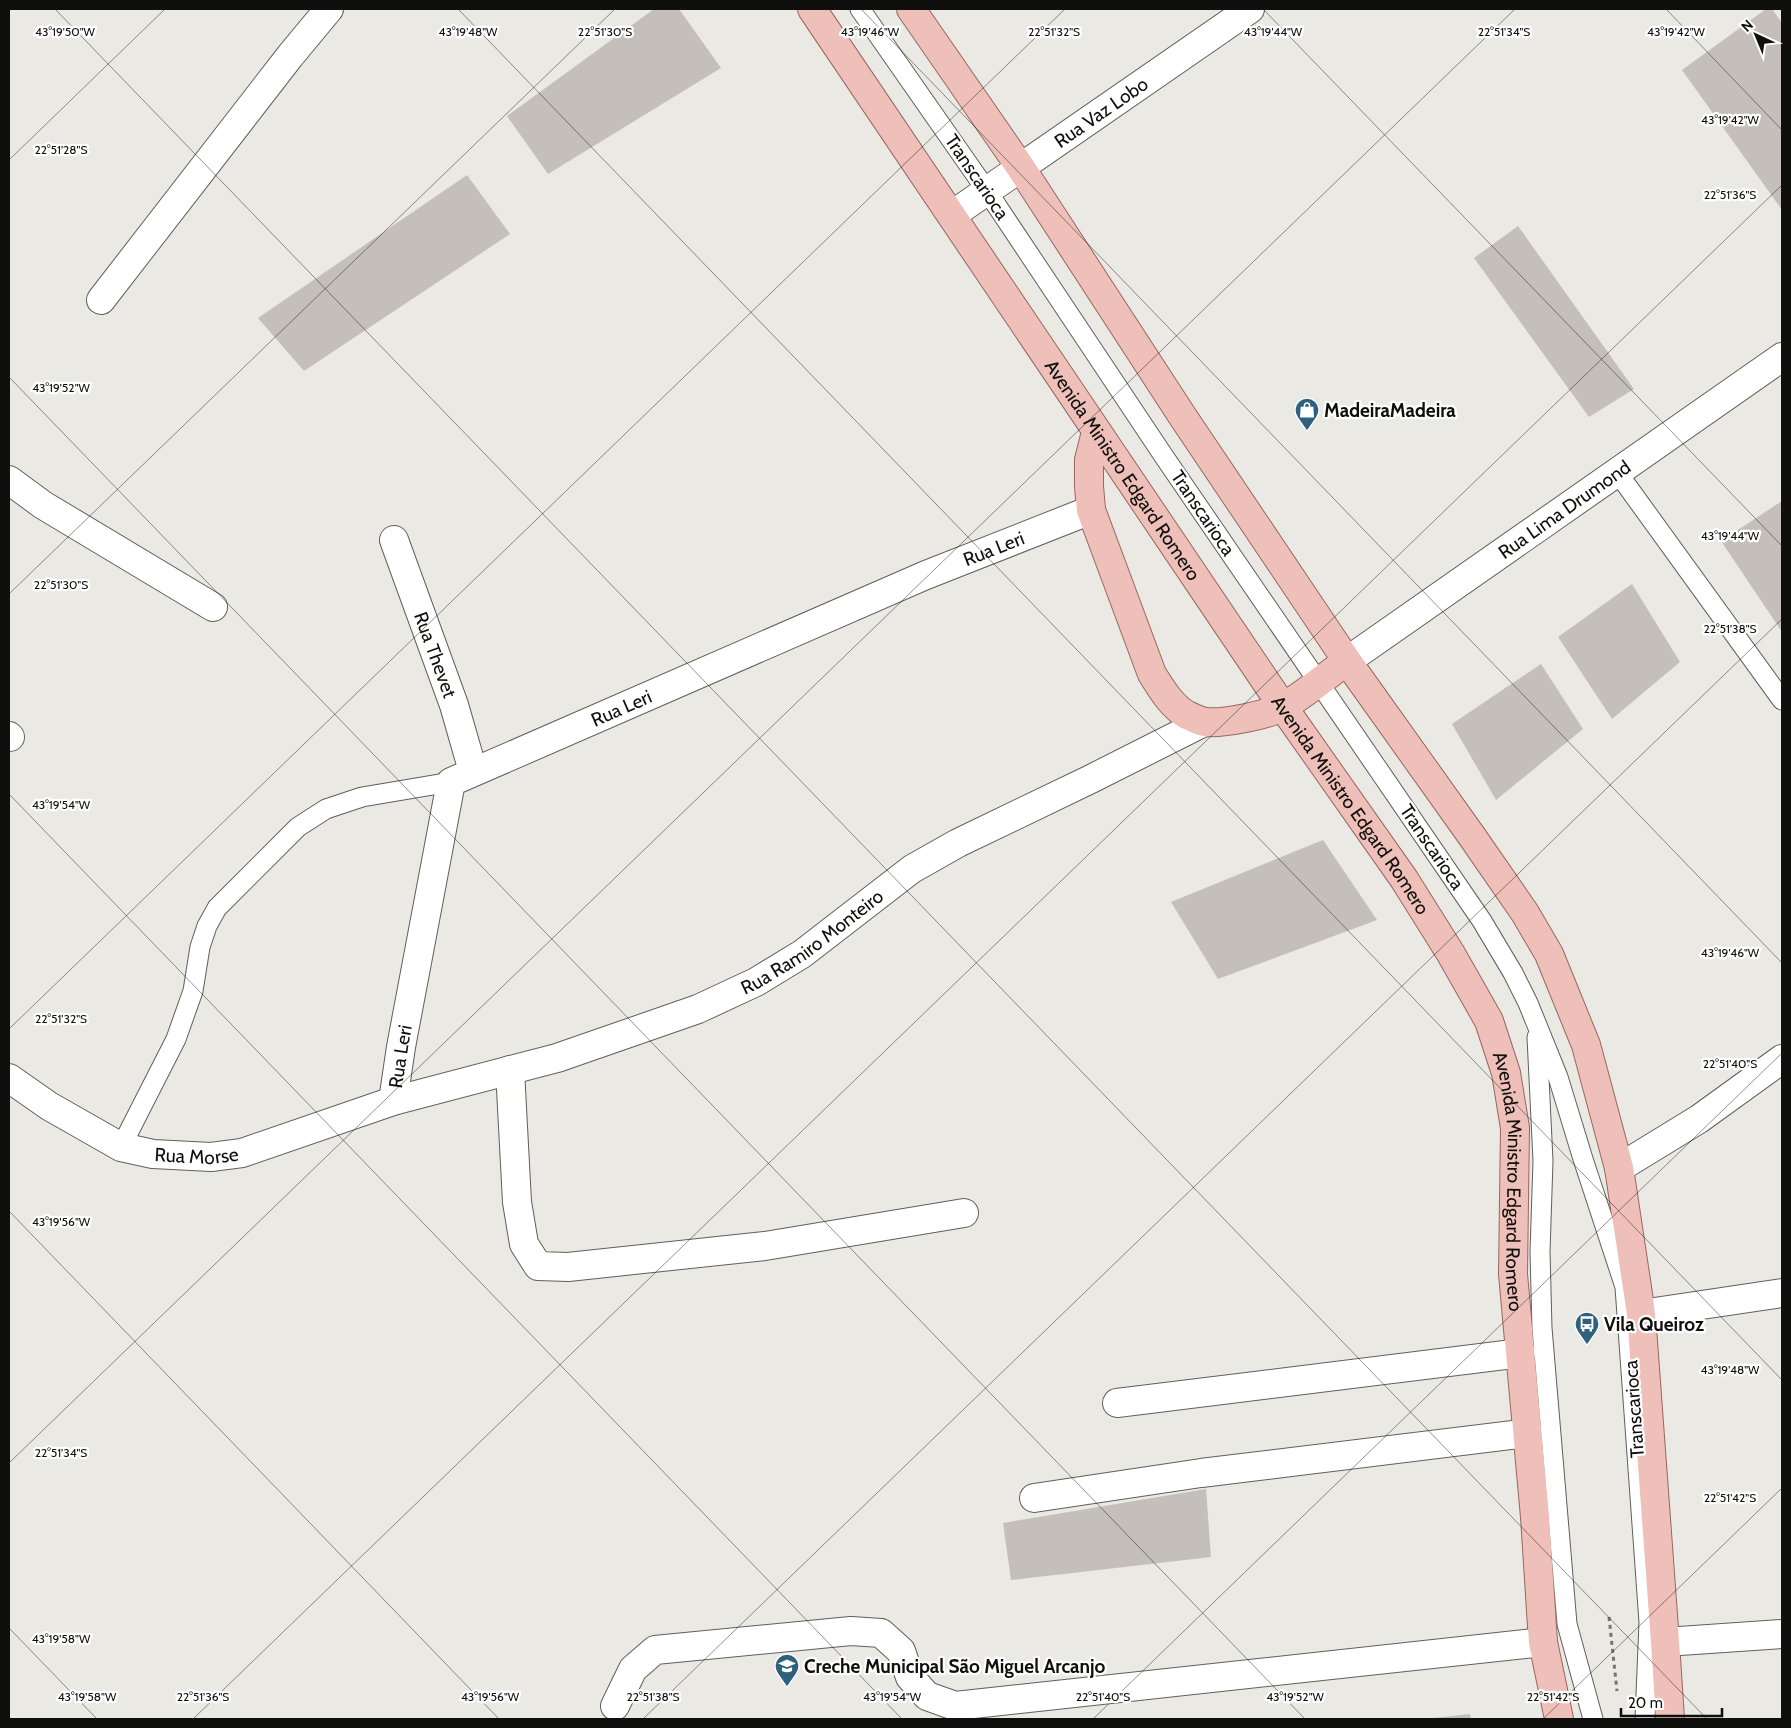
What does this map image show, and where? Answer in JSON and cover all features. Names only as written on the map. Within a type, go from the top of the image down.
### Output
[{"type":"main road","name":"Avenida Ministro Edgard Romero","points":[[812,9],[1283,707],[1404,879],[1451,954],[1488,1021],[1506,1074],[1515,1128],[1513,1274],[1528,1434],[1543,1642],[1559,1719]]},
{"type":"main road","points":[[910,9],[1021,168],[1183,417],[1347,661],[1482,850],[1525,913],[1550,954],[1586,1045],[1619,1168],[1641,1314],[1670,1719]]},
{"type":"main road","points":[[1096,432],[1089,460],[1091,510],[1152,674],[1167,697],[1176,706],[1185,714],[1204,722],[1244,718],[1283,707],[1347,661]]},
{"type":"street","points":[[101,300],[328,9]]},
{"type":"street","name":"Rua Vaz Lobo","points":[[952,215],[1250,9]]},
{"type":"street","name":"Rua Lima Drumond","points":[[1347,661],[1782,357]]},
{"type":"street","points":[[9,480],[43,505],[213,607]]},
{"type":"street","name":"Rua Leri","points":[[393,1100],[401,1047],[462,777],[926,575],[1091,510]]},
{"type":"street","name":"Rua Thevet","points":[[394,540],[454,705],[462,777]]},
{"type":"street","name":"Rua Ramiro Monteiro","points":[[393,1100],[557,1058],[698,1009],[756,982],[802,954],[912,868],[958,843],[1204,722]]},
{"type":"street","points":[[1619,1168],[1698,1119],[1782,1059]]},
{"type":"street","points":[[510,1070],[518,1202],[524,1244],[538,1266],[568,1267],[765,1246],[964,1213]]},
{"type":"street","name":"Rua Morse","points":[[9,1078],[49,1106],[121,1147],[153,1154],[182,1156],[211,1157],[242,1153],[393,1100]]},
{"type":"street","points":[[1641,1314],[1782,1293]]},
{"type":"street","points":[[1117,1403],[1521,1353]]},
{"type":"street","points":[[1034,1498],[1201,1474],[1528,1434]]},
{"type":"street","points":[[615,1706],[633,1669],[655,1650],[851,1631],[881,1633],[902,1651],[910,1677],[927,1696],[955,1706],[1543,1642]]},
{"type":"street","points":[[1665,1642],[1782,1634]]},
{"type":"lane","name":"Transcarioca","points":[[860,9],[987,191],[1163,455],[1482,921],[1513,973],[1536,1023],[1558,1078],[1625,1287],[1649,1622],[1644,1719]]},
{"type":"lane","points":[[1617,472],[1782,700]]},
{"type":"lane","points":[[121,1147],[176,1039],[193,991],[200,947],[207,926],[217,908],[298,827],[326,809],[362,797],[462,777]]},
{"type":"lane","name":"Transcarioca","points":[[1536,1023],[1543,1161],[1540,1252],[1542,1328],[1568,1624],[1592,1719]]},
{"type":"path","points":[[1609,1617],[1618,1701]]},
{"type":"building","points":[[654,9],[679,9],[721,68],[548,174],[507,116]]},
{"type":"building","points":[[1766,9],[1772,9],[1782,23],[1782,210],[1682,70]]},
{"type":"building","points":[[467,175],[510,234],[304,371],[258,318]]},
{"type":"building","points":[[1518,226],[1634,389],[1589,417],[1474,258]]},
{"type":"building","points":[[1782,501],[1782,632],[1721,541]]},
{"type":"building","points":[[1632,584],[1680,662],[1612,719],[1558,637]]},
{"type":"building","points":[[1541,664],[1583,729],[1496,800],[1452,724]]},
{"type":"building","points":[[1323,840],[1377,920],[1218,979],[1171,902]]},
{"type":"building","points":[[1206,1489],[1211,1557],[1011,1580],[1003,1523]]},
{"type":"building","points":[[1470,1714],[1471,1719],[1434,1719],[1434,1718]]},
{"type":"place","name":"MadeiraMadeira","points":[[1307,431]]},
{"type":"place","name":"Vila Queiroz","points":[[1587,1345]]},
{"type":"place","name":"Creche Municipal São Miguel Arcanjo","points":[[787,1687]]}]
